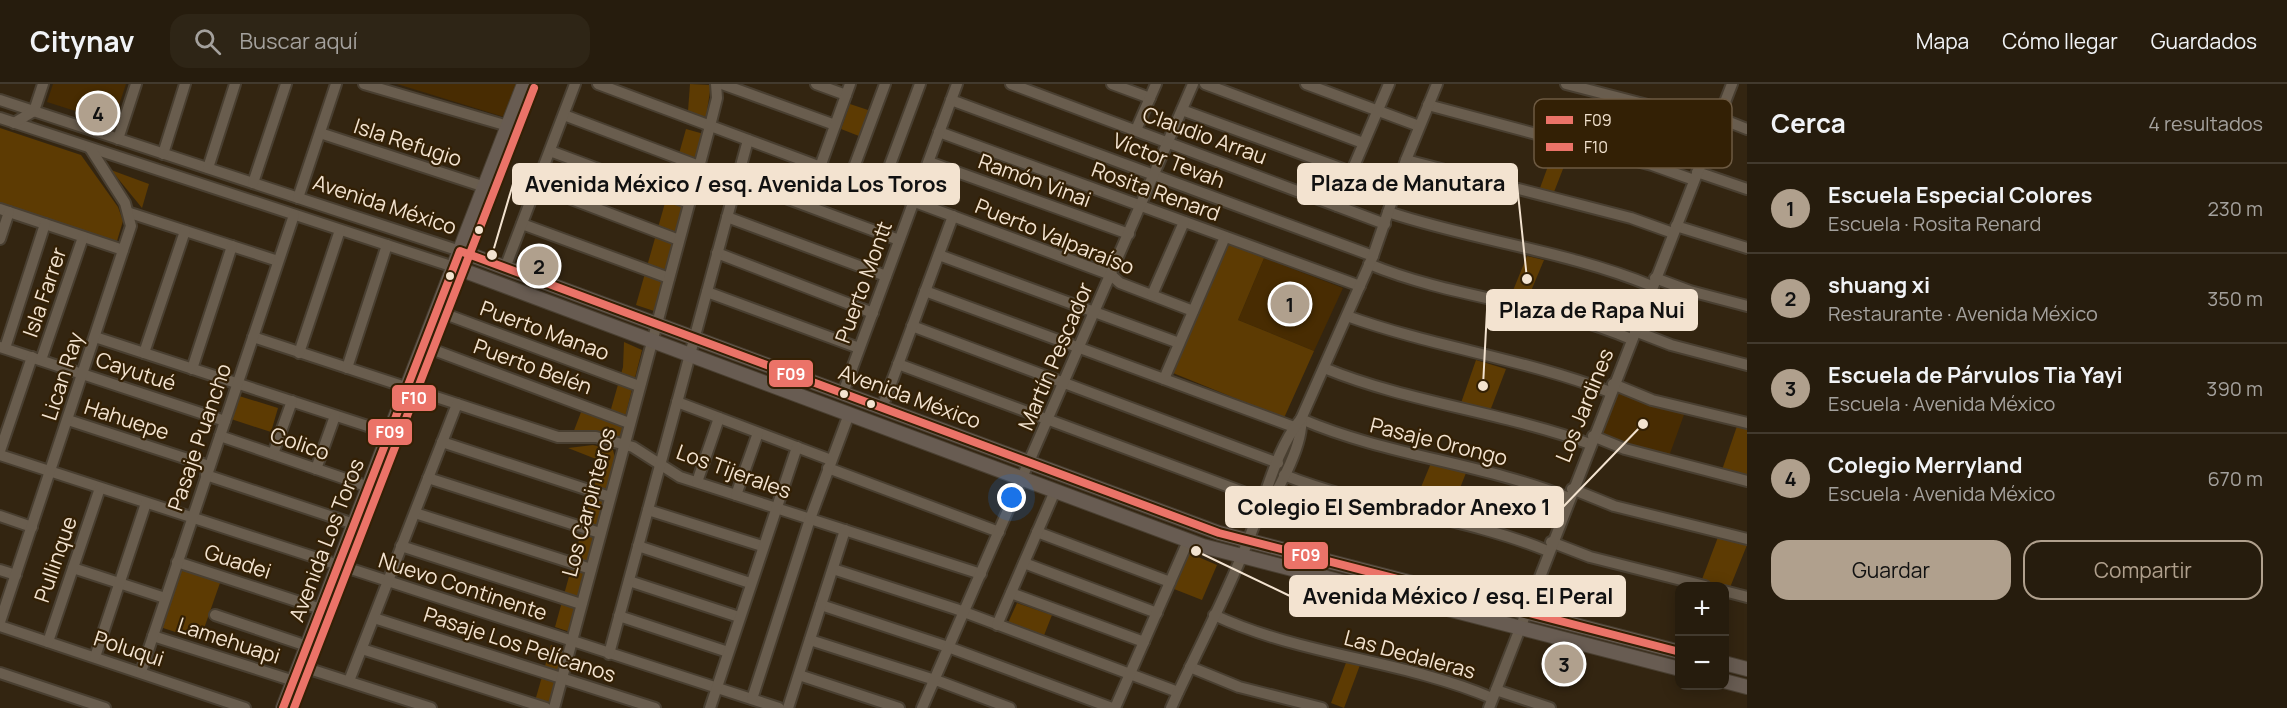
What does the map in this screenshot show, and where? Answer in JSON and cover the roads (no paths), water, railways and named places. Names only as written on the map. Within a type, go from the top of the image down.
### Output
[{"type":"main road","name":"Avenida Los Toros","points":[[283,708],[524,84]]},
{"type":"main road","name":"Avenida México","points":[[460,251],[1029,463],[1248,541],[1675,651]]},
{"type":"main road","name":"Avenida México","points":[[454,267],[1188,541],[1240,557],[1675,668]]},
{"type":"main road","points":[[1729,664],[1747,669]]},
{"type":"main road","points":[[1729,682],[1747,687]]},
{"type":"street","points":[[14,123],[34,111],[43,84]]},
{"type":"street","points":[[118,139],[136,84]]},
{"type":"street","points":[[163,154],[185,84]]},
{"type":"street","points":[[208,168],[235,84]]},
{"type":"street","points":[[253,183],[286,84]]},
{"type":"street","points":[[298,198],[336,84]]},
{"type":"street","points":[[364,84],[508,126]]},
{"type":"street","points":[[506,268],[575,84]]},
{"type":"street","name":"Puerto Valparaíso","points":[[598,84],[1111,275],[1120,283],[1193,311]]},
{"type":"street","name":"Los Carpinteros","points":[[554,708],[710,126],[717,98],[716,84]]},
{"type":"street","points":[[722,84],[835,125]]},
{"type":"street","points":[[816,84],[848,89],[820,166]]},
{"type":"street","points":[[850,178],[885,84]]},
{"type":"street","points":[[881,189],[920,84]]},
{"type":"street","name":"Puerto Montt","points":[[843,393],[957,84]]},
{"type":"street","name":"Claudio Arrau","points":[[1011,84],[1385,224]]},
{"type":"street","points":[[1112,84],[1150,98]]},
{"type":"street","points":[[1136,130],[1156,84]]},
{"type":"street","name":"Martín Pescador","points":[[922,708],[1193,84]]},
{"type":"street","points":[[1205,84],[1364,143]]},
{"type":"street","points":[[1306,84],[1419,126]]},
{"type":"street","points":[[1337,206],[1389,84]]},
{"type":"street","points":[[1171,708],[1248,541],[1262,499],[1278,463],[1324,368],[1360,286],[1385,224],[1406,160],[1437,84]]},
{"type":"street","points":[[1566,84],[1625,99]]},
{"type":"street","name":"Los Jardines","points":[[1726,99],[1732,84]]},
{"type":"street","name":"Avenida México","points":[[0,100],[460,251]]},
{"type":"street","name":"Víctor Tevah","points":[[951,100],[1154,175],[1424,282],[1747,365]]},
{"type":"street","points":[[1428,105],[1534,133]]},
{"type":"street","points":[[1182,110],[1351,172]]},
{"type":"street","points":[[564,115],[699,166]]},
{"type":"street","name":"Avenida México","points":[[0,118],[454,267]]},
{"type":"street","points":[[1732,125],[1747,129]]},
{"type":"street","name":"Rosita Renard","points":[[939,132],[1360,286]]},
{"type":"street","name":"Isla Refugio","points":[[320,133],[484,187]]},
{"type":"street","points":[[609,654],[748,140]]},
{"type":"street","points":[[90,148],[130,213],[278,261]]},
{"type":"street","points":[[550,151],[689,203]]},
{"type":"street","points":[[1406,160],[1747,248]]},
{"type":"street","name":"Ramón Vinai","points":[[929,162],[1129,234]]},
{"type":"street","points":[[1664,168],[1747,189]]},
{"type":"street","name":"Los Jardines","points":[[1492,699],[1570,493],[1699,168]]},
{"type":"street","points":[[737,180],[899,240]]},
{"type":"street","points":[[537,186],[679,240]]},
{"type":"street","points":[[0,239],[4,211],[123,250]]},
{"type":"street","points":[[1388,212],[1430,225],[1747,306]]},
{"type":"street","name":"Lican Ray","points":[[0,624],[131,226],[130,213]]},
{"type":"street","name":"Pasaje Puancho","points":[[141,672],[294,215]]},
{"type":"street","points":[[882,408],[953,216]]},
{"type":"street","points":[[727,217],[886,276]]},
{"type":"street","points":[[1152,295],[1184,222]]},
{"type":"street","points":[[2,347],[45,224]]},
{"type":"street","points":[[522,224],[669,278]]},
{"type":"street","points":[[299,352],[340,230]]},
{"type":"street","points":[[144,353],[185,231]]},
{"type":"street","name":"Isla Farrer","points":[[0,453],[83,237]]},
{"type":"street","points":[[1164,379],[1226,237]]},
{"type":"street","points":[[347,368],[387,245]]},
{"type":"street","points":[[192,369],[232,246]]},
{"type":"street","points":[[717,253],[873,312]]},
{"type":"street","points":[[939,255],[1179,344]]},
{"type":"street","name":"Pasaje Orongo","points":[[925,291],[1164,379],[1351,439],[1747,539]]},
{"type":"street","points":[[707,292],[859,348]]},
{"type":"street","name":"Puerto Manao","points":[[437,311],[639,386]]},
{"type":"street","points":[[1347,316],[1381,328],[1747,423]]},
{"type":"street","points":[[912,326],[1278,463]]},
{"type":"street","points":[[95,337],[389,433]]},
{"type":"street","name":"Los Tijerales","points":[[253,337],[558,438],[597,437],[624,444],[643,451],[675,474],[981,574]]},
{"type":"street","name":"Puerto Belén","points":[[423,346],[629,423]]},
{"type":"street","name":"Cayutué","points":[[2,347],[225,421]]},
{"type":"street","points":[[898,363],[1262,499]]},
{"type":"street","points":[[1324,368],[1369,384],[1747,481]]},
{"type":"street","points":[[273,454],[292,401]]},
{"type":"street","points":[[677,402],[797,447],[830,464],[999,532]]},
{"type":"street","points":[[349,681],[457,404]]},
{"type":"street","points":[[752,699],[810,519],[849,414]]},
{"type":"street","points":[[316,469],[335,416]]},
{"type":"street","points":[[697,482],[719,418]]},
{"type":"street","name":"Hahuepe","points":[[68,420],[354,524]]},
{"type":"street","points":[[1253,528],[1270,503],[1284,475],[1302,430],[1298,423]]},
{"type":"street","points":[[736,495],[758,433]]},
{"type":"street","name":"Colico","points":[[219,436],[369,487]]},
{"type":"street","points":[[442,442],[610,497]]},
{"type":"street","points":[[710,708],[775,507],[797,447]]},
{"type":"street","name":"Nuevo Continente","points":[[0,453],[51,472],[338,566],[779,708]]},
{"type":"street","points":[[1284,475],[1327,491],[1689,582]]},
{"type":"street","points":[[428,478],[600,533]]},
{"type":"street","name":"Pullinque","points":[[48,642],[100,488]]},
{"type":"street","points":[[997,625],[1055,491]]},
{"type":"street","points":[[94,657],[146,503]]},
{"type":"street","points":[[648,510],[762,546]]},
{"type":"street","points":[[415,513],[591,569]]},
{"type":"street","points":[[0,516],[32,527]]},
{"type":"street","points":[[788,708],[845,530]]},
{"type":"street","points":[[1037,532],[1170,582]]},
{"type":"street","points":[[821,605],[948,647],[1114,708],[1188,541]]},
{"type":"street","points":[[401,546],[582,604]]},
{"type":"street","points":[[638,546],[750,583]]},
{"type":"street","name":"Guadei","points":[[177,562],[321,609]]},
{"type":"street","points":[[1024,563],[1157,612]]},
{"type":"street","points":[[73,568],[165,598]]},
{"type":"street","points":[[833,569],[964,612],[1178,693]]},
{"type":"street","points":[[0,570],[16,575]]},
{"type":"street","points":[[628,581],[739,617]]},
{"type":"street","points":[[1729,592],[1747,597]]},
{"type":"street","points":[[1011,593],[1144,642]]},
{"type":"street","points":[[215,615],[307,646]]},
{"type":"street","name":"Las Dedaleras","points":[[1214,615],[1258,634],[1448,682],[1492,699],[1550,708]]},
{"type":"street","points":[[619,616],[728,652]]},
{"type":"street","name":"Pasaje Los Pelícanos","points":[[374,618],[655,708]]},
{"type":"street","name":"Poluqui","points":[[0,624],[245,708]]},
{"type":"street","name":"Lamehuapi","points":[[153,636],[294,681]]},
{"type":"street","points":[[810,640],[934,680],[1010,708]]},
{"type":"street","points":[[362,649],[546,708]]},
{"type":"street","points":[[300,666],[431,708]]},
{"type":"street","points":[[1190,667],[1239,687],[1322,708]]},
{"type":"street","points":[[0,674],[105,708]]},
{"type":"street","points":[[799,675],[899,708]]},
{"type":"place","name":"Colegio Merryland","points":[[98,113]]},
{"type":"place","name":"Avenida México / esq. Avenida Los Toros","points":[[492,255]]},
{"type":"place","name":"shuang xi","points":[[539,266]]},
{"type":"place","name":"Plaza de Manutara","points":[[1527,279]]},
{"type":"place","name":"Escuela Especial Colores","points":[[1290,304]]},
{"type":"place","name":"Plaza de Rapa Nui","points":[[1483,386]]},
{"type":"place","name":"Colegio El Sembrador Anexo 1","points":[[1643,424]]},
{"type":"place","name":"Avenida México / esq. El Peral","points":[[1196,551]]},
{"type":"place","name":"Escuela de Párvulos Tia Yayi","points":[[1564,664]]}]
